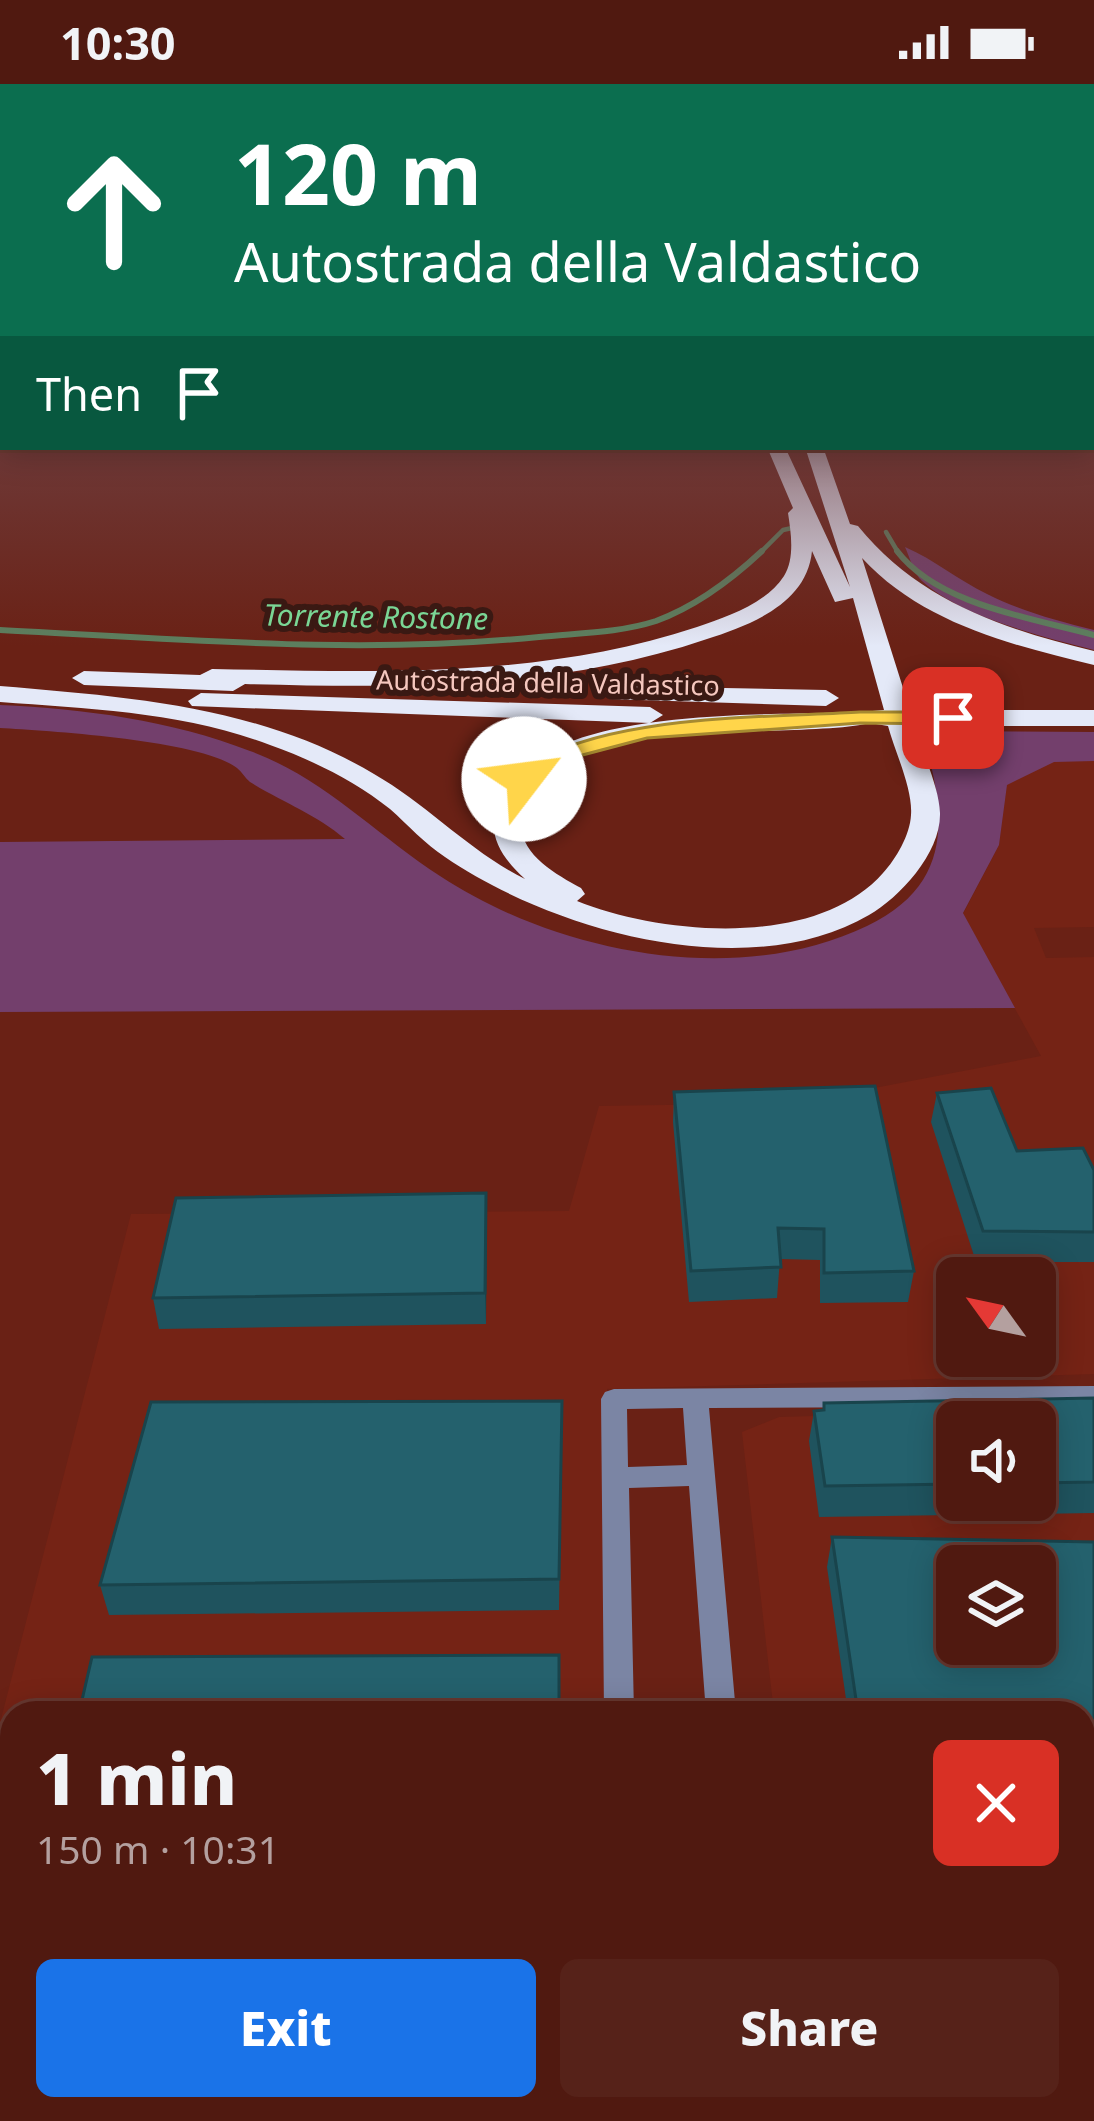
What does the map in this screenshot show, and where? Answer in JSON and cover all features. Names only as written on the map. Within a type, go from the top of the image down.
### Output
[{"type":"highway","points":[[781,456],[883,688]]},
{"type":"highway","points":[[817,456],[836,507],[883,688],[883,725],[904,799],[898,847],[864,887],[818,909],[760,923],[663,924],[599,907],[549,884],[512,844],[506,815],[516,789],[538,769],[589,745],[677,729],[883,725]]},
{"type":"highway","points":[[0,674],[439,680],[567,668],[641,654],[732,623],[775,598],[796,576],[801,534],[795,485]]},
{"type":"highway","points":[[836,507],[880,567],[923,597],[1009,634],[1094,658]]},
{"type":"highway","name":"Autostrada della Valdastico","points":[[0,674],[474,691],[1094,700]]},
{"type":"highway","points":[[0,694],[159,708],[217,719],[276,738],[343,766],[397,801],[451,849],[547,903],[652,934],[707,939],[815,926],[880,897],[920,844],[926,814],[883,725]]},
{"type":"highway","name":"Autostrada della Valdastico","points":[[0,694],[883,725],[1094,718]]},
{"type":"street","points":[[619,1701],[614,1399],[1094,1396]]},
{"type":"street","points":[[695,1400],[720,1701]]},
{"type":"street","points":[[613,1478],[701,1475]]},
{"type":"shaded area","points":[[905,547],[1000,600],[1094,630],[1094,650],[958,605],[919,578]]},
{"type":"shaded area","points":[[0,705],[127,718],[250,751],[302,776],[416,860],[487,903],[592,942],[648,954],[705,958],[761,956],[816,945],[867,926],[917,889],[937,842],[938,817],[922,731],[1094,732],[1094,761],[1054,762],[1007,785],[999,845],[963,913],[1015,1008],[0,1012],[0,842],[345,839],[219,758],[124,739],[0,728]]},
{"type":"shaded area","points":[[1054,761],[1094,761],[1094,927],[1034,928],[1046,958],[1094,957],[1094,1374],[1056,1375],[1056,1257],[936,1257],[936,1377],[997,1377],[607,1389],[609,1701],[6,1701],[131,1214],[569,1211],[599,1106],[796,1103],[1041,1056],[963,914],[999,845],[1007,784]]},
{"type":"shaded area","points":[[1094,1408],[1094,1701],[773,1701],[742,1432],[779,1417],[936,1413],[936,1521],[1056,1521],[1056,1409]]},
{"type":"building","points":[[875,1086],[914,1271],[824,1273],[824,1229],[778,1228],[781,1267],[691,1271],[674,1092]]},
{"type":"building","points":[[991,1088],[1017,1151],[1083,1148],[1094,1170],[1094,1232],[983,1231],[937,1093]]},
{"type":"building","points":[[486,1193],[485,1293],[153,1298],[176,1198]]},
{"type":"building","points":[[1094,1398],[1094,1482],[1056,1483],[1056,1401],[936,1401],[936,1484],[825,1486],[814,1411],[824,1410],[824,1403]]},
{"type":"building","points":[[562,1401],[559,1579],[100,1585],[151,1402]]},
{"type":"building","points":[[832,1537],[1094,1542],[1094,1701],[856,1701]]},
{"type":"building","points":[[559,1655],[559,1701],[82,1701],[92,1657]]},
{"type":"waterway","name":"Torrente Rostone","points":[[762,551],[783,530],[792,528]]},
{"type":"waterway","name":"Torrente Rostone","points":[[886,532],[898,552]]},
{"type":"waterway","name":"Torrente Rostone","points":[[0,630],[337,645],[472,642],[598,632],[642,625],[686,608],[762,551]]},
{"type":"waterway","name":"Torrente Rostone","points":[[759,554],[762,551]]},
{"type":"waterway","name":"Torrente Rostone","points":[[898,552],[936,585],[961,597],[1094,635]]},
{"type":"route","points":[[524,779],[568,753],[646,732],[860,718],[953,718]]}]
